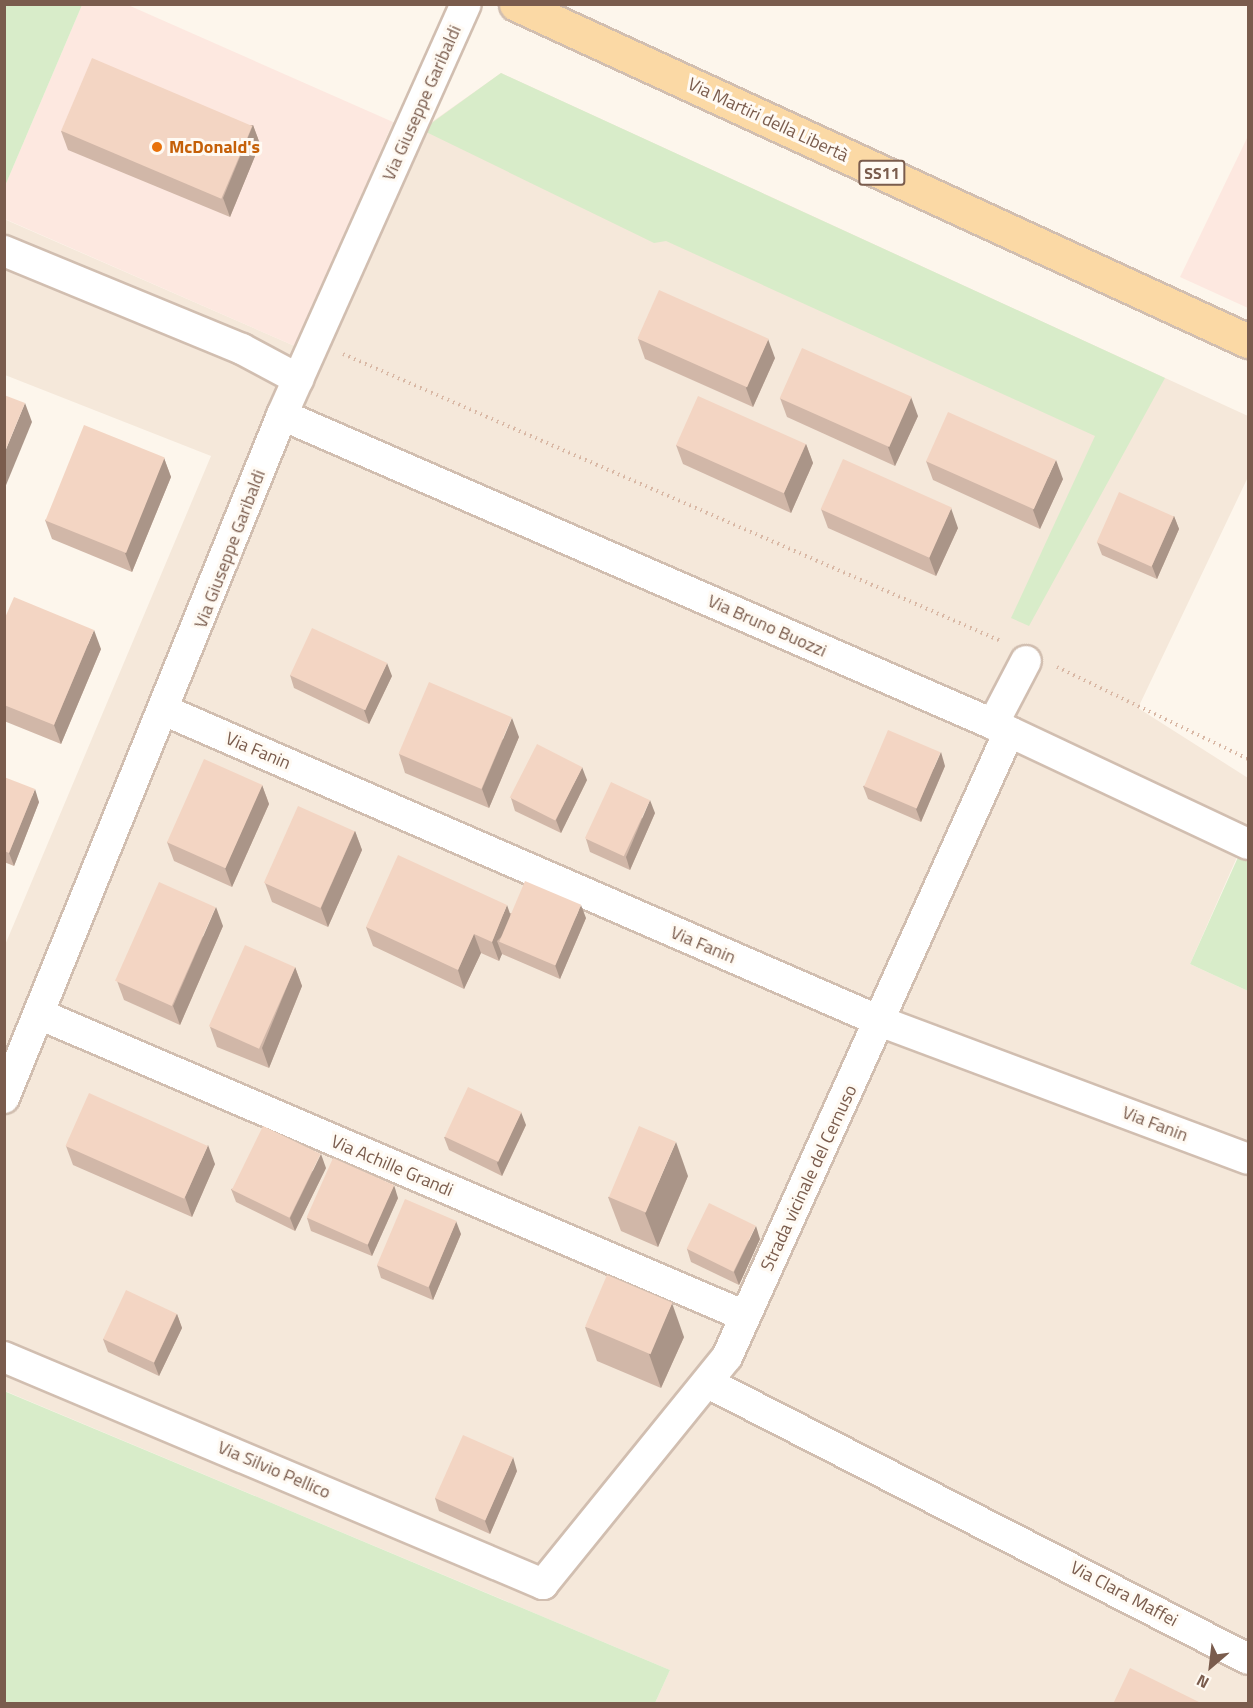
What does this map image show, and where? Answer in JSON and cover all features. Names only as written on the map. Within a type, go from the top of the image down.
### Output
[{"type":"main road","name":"Via Martiri della Libertà","points":[[516,4],[1248,341]]},
{"type":"street","name":"Via Giuseppe Garibaldi","points":[[4,1098],[166,711],[282,415],[466,4]]},
{"type":"street","points":[[4,251],[242,349],[298,379]]},
{"type":"street","name":"Via Bruno Buozzi","points":[[282,415],[1001,728],[1248,844]]},
{"type":"street","name":"Strada vicinale del Cernuso","points":[[543,1584],[708,1383],[745,1317],[882,1022],[1030,657]]},
{"type":"street","name":"Via Fanin","points":[[166,711],[882,1022],[1248,1160]]},
{"type":"street","name":"Via Achille Grandi","points":[[39,1014],[745,1317]]},
{"type":"street","name":"Via Silvio Pellico","points":[[4,1357],[543,1584]]},
{"type":"street","name":"Via Clara Maffei","points":[[708,1383],[1032,1545],[1248,1659]]},
{"type":"path","points":[[314,342],[1030,657],[1248,759]]},
{"type":"shaded area","points":[[82,5],[128,5],[393,122],[297,347],[5,219],[5,186]]},
{"type":"shaded area","points":[[501,73],[1248,416],[1248,477],[1138,708],[1248,778],[1248,832],[1190,964],[1248,991],[1248,1703],[655,1703],[670,1670],[5,1391],[5,945],[211,456],[5,375],[4,219],[297,347],[393,122],[422,129]]},
{"type":"shaded area","points":[[1248,136],[1248,308],[1180,277]]},
{"type":"green space","points":[[4,5],[82,5],[5,186]]},
{"type":"green space","points":[[501,73],[1165,378],[1029,626],[1011,618],[1095,436],[666,241],[654,243],[422,130]]},
{"type":"green space","points":[[1248,835],[1248,991],[1190,964]]},
{"type":"green space","points":[[4,1391],[670,1670],[655,1703],[5,1703]]},
{"type":"building","points":[[92,58],[252,126],[221,199],[61,131]]},
{"type":"building","points":[[659,290],[769,339],[747,387],[637,338]]},
{"type":"building","points":[[802,348],[912,397],[889,447],[780,398]]},
{"type":"building","points":[[4,395],[25,403],[4,454]]},
{"type":"building","points":[[698,396],[806,444],[784,493],[676,445]]},
{"type":"building","points":[[948,412],[1056,460],[1034,509],[926,461]]},
{"type":"building","points":[[84,425],[165,458],[126,553],[45,520]]},
{"type":"building","points":[[843,459],[952,507],[929,558],[821,509]]},
{"type":"building","points":[[1119,492],[1174,516],[1151,567],[1097,542]]},
{"type":"building","points":[[14,597],[94,630],[54,725],[4,705],[4,620]]},
{"type":"building","points":[[312,628],[387,663],[365,710],[290,675]]},
{"type":"building","points":[[429,682],[512,717],[481,789],[399,754]]},
{"type":"building","points":[[888,730],[940,752],[917,808],[864,786]]},
{"type":"building","points":[[537,744],[582,767],[555,821],[510,797]]},
{"type":"building","points":[[204,759],[262,785],[225,868],[167,842]]},
{"type":"building","points":[[4,777],[35,789],[9,853],[4,851]]},
{"type":"building","points":[[611,782],[650,800],[624,856],[585,838]]},
{"type":"building","points":[[298,806],[355,831],[320,908],[264,883]]},
{"type":"building","points":[[398,855],[507,905],[492,942],[474,934],[458,970],[366,927]]},
{"type":"building","points":[[525,881],[581,905],[555,966],[499,942]]},
{"type":"building","points":[[159,882],[216,907],[172,1006],[115,981]]},
{"type":"building","points":[[245,945],[295,967],[259,1049],[209,1026]]},
{"type":"building","points":[[468,1087],[521,1112],[498,1162],[445,1137]]},
{"type":"building","points":[[89,1093],[208,1146],[184,1199],[65,1146]]},
{"type":"building","points":[[263,1126],[321,1154],[289,1218],[232,1190]]},
{"type":"building","points":[[639,1126],[676,1142],[646,1213],[609,1197]]},
{"type":"building","points":[[333,1158],[394,1185],[368,1245],[307,1217]]},
{"type":"building","points":[[405,1199],[457,1221],[428,1287],[377,1265]]},
{"type":"building","points":[[709,1203],[756,1226],[733,1272],[687,1249]]},
{"type":"building","points":[[607,1275],[672,1303],[650,1354],[585,1327]]},
{"type":"building","points":[[126,1290],[177,1314],[154,1363],[103,1339]]},
{"type":"building","points":[[463,1435],[513,1457],[485,1520],[435,1498]]},
{"type":"building","points":[[1130,1668],[1203,1704],[1113,1704]]},
{"type":"place","name":"McDonald's","points":[[157,147]]}]
